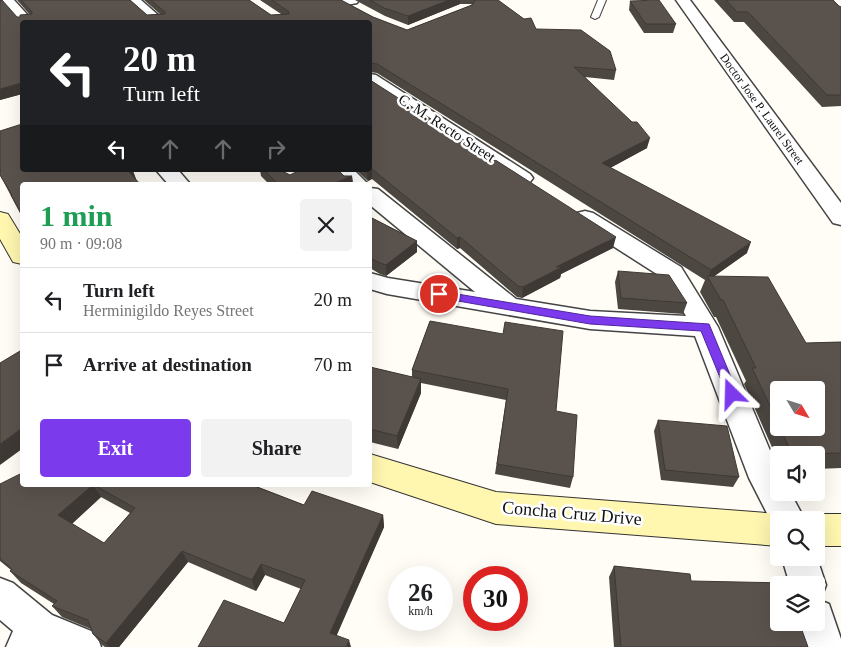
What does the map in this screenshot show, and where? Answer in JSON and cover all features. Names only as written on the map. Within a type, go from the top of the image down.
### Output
[{"type":"street","points":[[6,0],[25,20]]},
{"type":"street","points":[[132,0],[157,20]]},
{"type":"street","points":[[323,0],[336,3],[348,1],[362,12]]},
{"type":"street","name":"Doctor Jose P. Laurel Street","points":[[682,0],[841,218]]},
{"type":"street","name":"C. M. Recto Street","points":[[372,80],[538,187]]},
{"type":"street","points":[[168,172],[178,182]]},
{"type":"street","points":[[343,172],[355,182]]},
{"type":"street","points":[[372,196],[508,306]]},
{"type":"street","points":[[571,209],[672,274],[705,327],[766,478],[783,511]]},
{"type":"street","points":[[0,219],[20,253]]},
{"type":"street","points":[[372,282],[387,286],[590,320],[705,327]]},
{"type":"street","name":"Concha Cruz Drive","points":[[372,469],[496,508],[770,529]]},
{"type":"street","points":[[825,530],[841,530]]},
{"type":"street","points":[[0,596],[32,637],[82,647]]},
{"type":"street","points":[[820,631],[824,647]]},
{"type":"lane","points":[[595,17],[602,0]]},
{"type":"building","points":[[0,0],[17,17],[20,17],[20,15],[32,14],[21,0],[130,0],[147,15],[165,14],[151,0],[249,0],[271,15],[289,14],[289,12],[272,0],[341,0],[373,17],[407,30],[472,5],[474,0],[498,0],[524,19],[531,18],[536,29],[581,30],[610,51],[616,70],[574,67],[632,122],[637,122],[650,138],[602,163],[751,242],[711,270],[377,64],[372,63],[372,20],[20,20],[20,84],[0,89]]},
{"type":"building","points":[[370,0],[449,0],[408,16],[384,8]]},
{"type":"building","points":[[659,0],[676,24],[646,24],[630,1]]},
{"type":"building","points":[[726,0],[833,0],[841,7],[841,95],[827,95],[748,12],[737,12]]},
{"type":"building","points":[[372,81],[616,237],[556,267],[562,267],[523,287],[518,286],[460,237],[457,238],[372,169]]},
{"type":"building","points":[[20,125],[20,172],[129,172],[138,182],[20,182],[20,211],[0,175],[0,131]]},
{"type":"building","points":[[266,172],[284,172],[290,175],[296,172],[340,172],[344,176],[352,176],[337,182],[276,182]]},
{"type":"building","points":[[372,218],[417,241],[386,265],[372,259]]},
{"type":"building","points":[[618,271],[669,275],[687,303],[621,298]]},
{"type":"building","points":[[707,276],[768,277],[806,343],[841,342],[841,453],[825,453],[825,446],[788,446],[784,436],[825,436],[825,381],[770,381],[770,406],[752,368],[756,368],[723,300],[721,300]]},
{"type":"building","points":[[430,321],[503,334],[505,322],[563,331],[556,411],[577,415],[573,477],[497,464],[508,389],[412,370]]},
{"type":"building","points":[[20,351],[20,429],[0,444],[0,363]]},
{"type":"building","points":[[372,367],[421,379],[397,436],[372,430]]},
{"type":"building","points":[[658,420],[727,426],[739,477],[665,470]]},
{"type":"building","points":[[20,474],[20,487],[91,487],[58,515],[104,543],[135,508],[98,487],[257,487],[304,505],[312,491],[383,515],[330,633],[349,640],[346,647],[198,647],[224,600],[284,623],[305,580],[261,564],[252,580],[182,551],[106,643],[93,634],[88,620],[52,606],[57,601],[10,571],[12,569],[0,559],[0,484]]},
{"type":"building","points":[[614,566],[690,574],[691,581],[770,583],[770,631],[802,631],[808,647],[621,647]]},
{"type":"route","points":[[439,294],[590,320],[705,327],[732,394]]}]
